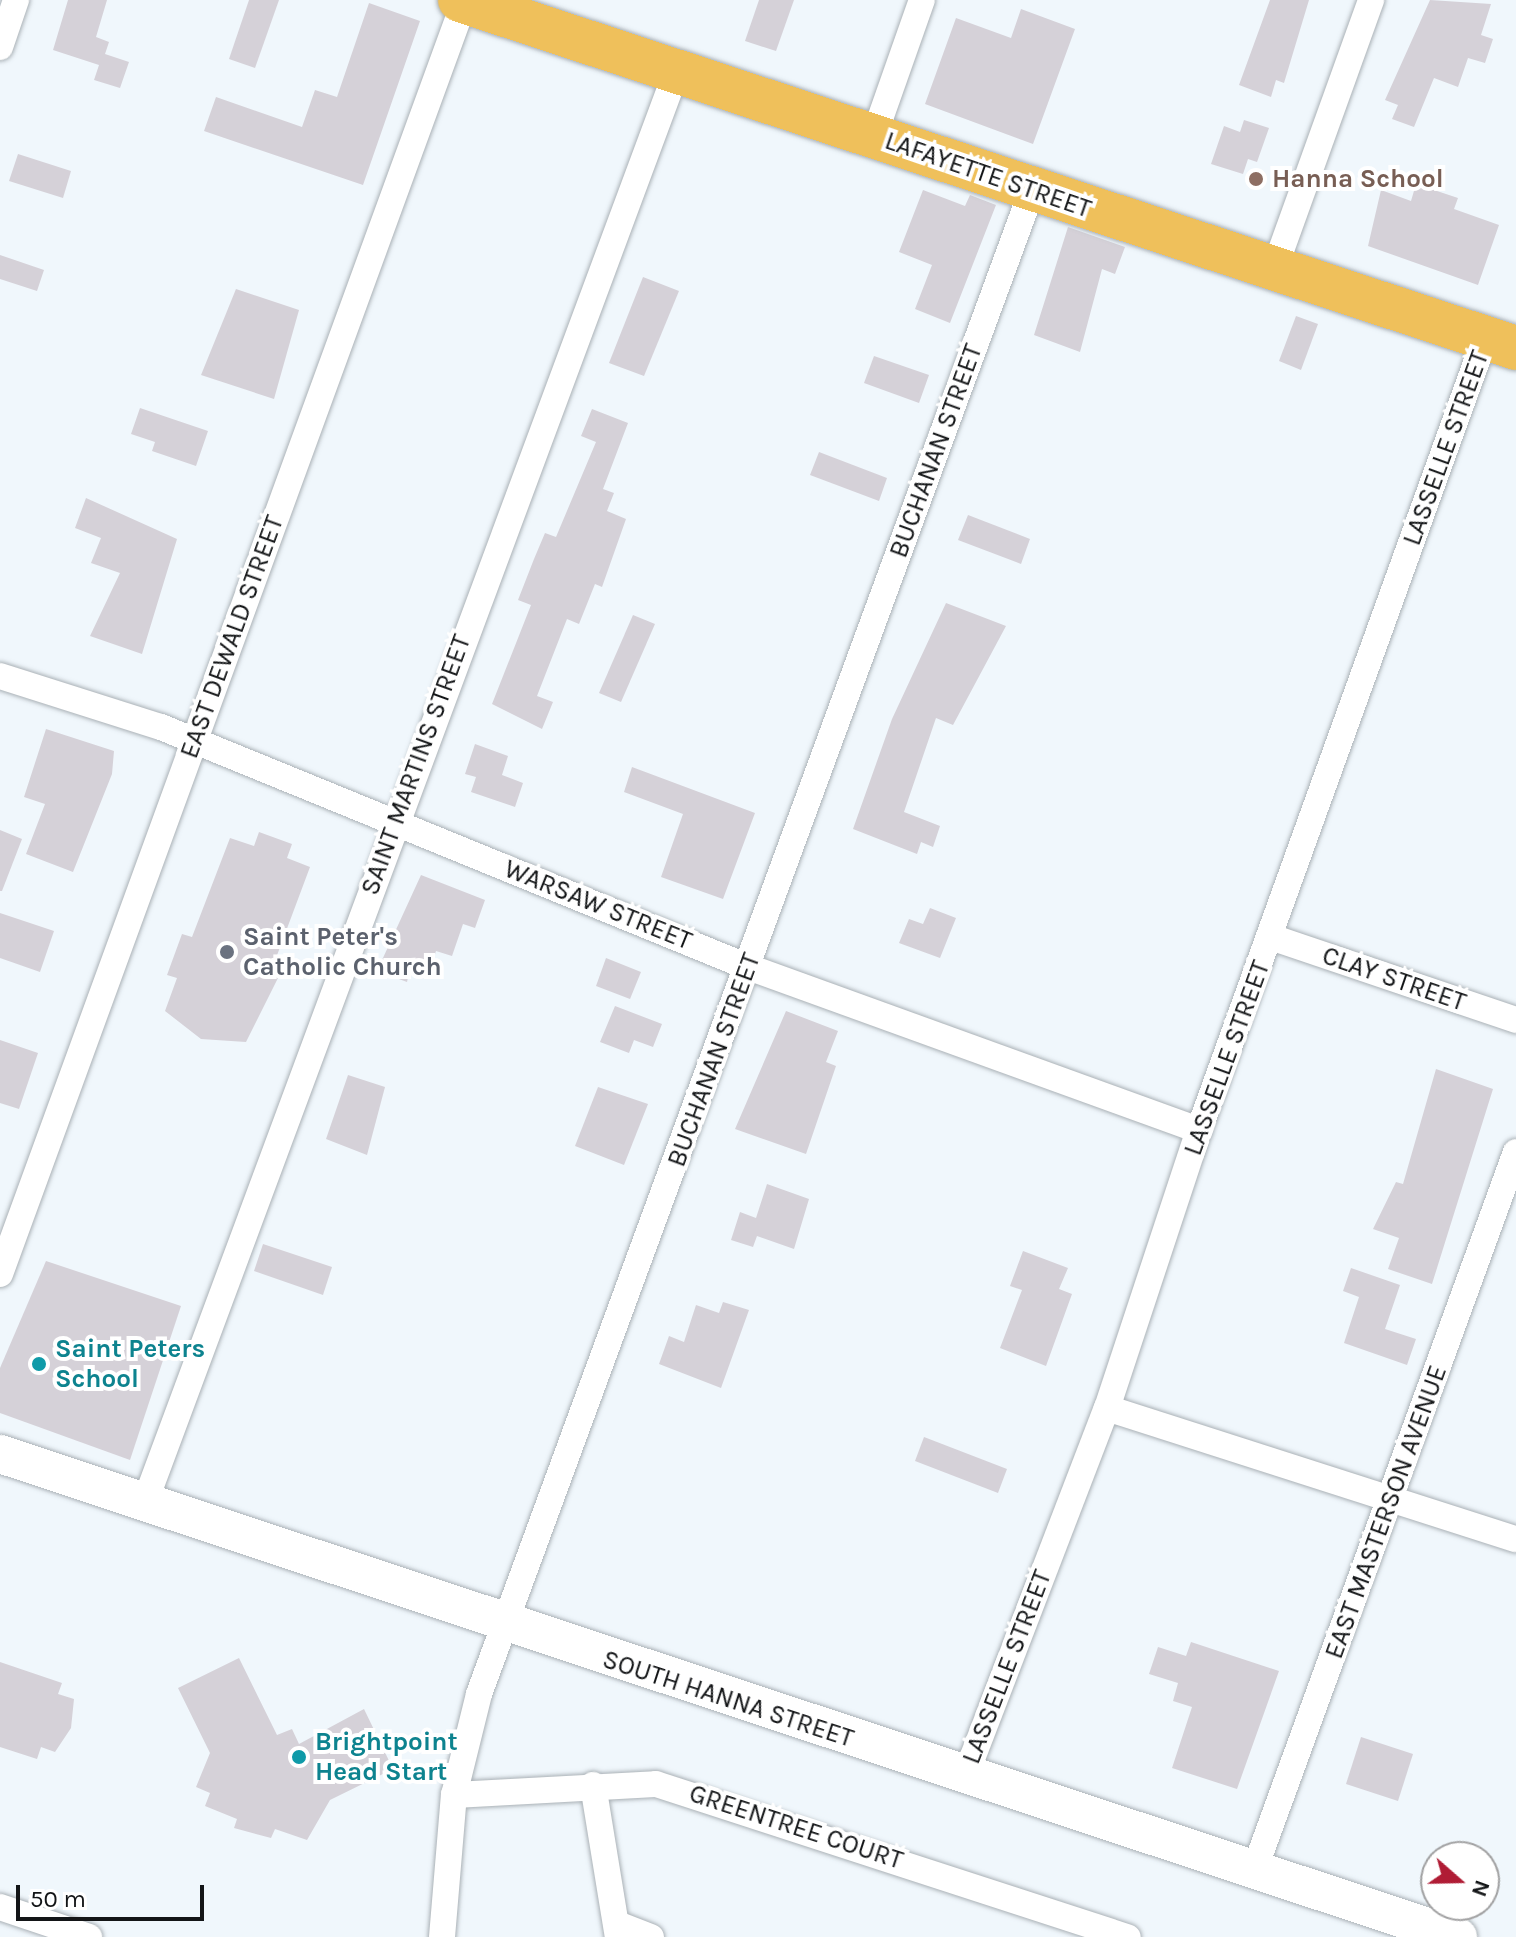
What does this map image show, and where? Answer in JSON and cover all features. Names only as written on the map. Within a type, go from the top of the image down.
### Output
[{"type":"highway","name":"LAFAYETTE STREET","points":[[463,1],[675,75],[874,136],[1031,193],[1275,267],[1501,343]]},
{"type":"street","points":[[0,47],[16,0]]},
{"type":"street","points":[[874,136],[922,0]]},
{"type":"street","points":[[1275,267],[1371,0]]},
{"type":"street","name":"EAST DEWALD STREET","points":[[0,1274],[463,1]]},
{"type":"street","name":"SAINT MARTINS STREET","points":[[145,1502],[394,820],[675,75]]},
{"type":"street","name":"BUCHANAN STREET","points":[[442,1937],[454,1795],[505,1626],[1031,193]]},
{"type":"street","name":"LASSELLE STREET","points":[[965,1777],[1107,1408],[1199,1130],[1271,937],[1501,343]]},
{"type":"street","name":"WARSAW STREET","points":[[0,676],[194,741],[748,967],[1199,1130]]},
{"type":"street","name":"CLAY STREET","points":[[1271,937],[1516,1020]]},
{"type":"street","name":"EAST MASTERSON AVENUE","points":[[1254,1871],[1516,1152]]},
{"type":"street","points":[[1107,1408],[1516,1539]]},
{"type":"street","name":"SOUTH HANNA STREET","points":[[0,1454],[505,1626],[1458,1937]]},
{"type":"street","name":"GREENTREE COURT","points":[[454,1795],[526,1796],[593,1785],[656,1784],[697,1792],[1088,1931],[1128,1937]]},
{"type":"street","points":[[593,1785],[620,1932],[651,1937]]},
{"type":"street","points":[[0,1907],[89,1937]]},
{"type":"building","points":[[68,0],[107,0],[96,37],[109,42],[105,54],[129,62],[120,88],[94,80],[99,65],[53,50]]},
{"type":"building","points":[[249,0],[279,0],[255,68],[229,59]]},
{"type":"building","points":[[759,0],[794,0],[776,51],[745,41]]},
{"type":"building","points":[[1270,0],[1309,0],[1284,83],[1276,80],[1271,97],[1239,85]]},
{"type":"building","points":[[1430,0],[1491,4],[1481,35],[1493,39],[1485,63],[1468,58],[1458,87],[1434,78],[1414,127],[1392,119],[1398,105],[1385,100]]},
{"type":"building","points":[[369,3],[420,21],[363,185],[204,131],[216,97],[302,127],[315,90],[337,97]]},
{"type":"building","points":[[1021,9],[1075,29],[1033,144],[925,104],[956,18],[1011,38]]},
{"type":"building","points":[[1244,120],[1269,128],[1257,162],[1248,159],[1243,174],[1211,164],[1224,126],[1240,132]]},
{"type":"building","points":[[18,154],[71,171],[63,198],[9,181]]},
{"type":"building","points":[[1416,184],[1458,198],[1454,209],[1499,225],[1478,285],[1368,246],[1381,190],[1411,201]]},
{"type":"building","points":[[923,190],[965,206],[970,195],[996,205],[950,323],[915,309],[932,265],[899,252]]},
{"type":"building","points":[[1068,227],[1125,247],[1115,274],[1102,269],[1080,352],[1034,335]]},
{"type":"building","points":[[0,255],[44,270],[37,291],[0,279]]},
{"type":"building","points":[[643,277],[679,291],[644,376],[609,363]]},
{"type":"building","points":[[236,289],[299,310],[274,399],[201,375]]},
{"type":"building","points":[[1296,316],[1318,324],[1301,370],[1279,361]]},
{"type":"building","points":[[874,356],[929,375],[919,403],[864,383]]},
{"type":"building","points":[[140,408],[208,431],[196,466],[152,451],[155,442],[131,434]]},
{"type":"building","points":[[592,409],[628,423],[603,489],[614,493],[607,511],[626,519],[602,587],[595,584],[579,624],[567,619],[537,696],[553,702],[542,729],[492,704],[531,605],[518,600],[534,559],[545,533],[556,537],[596,442],[581,436]]},
{"type":"building","points":[[819,452],[887,478],[879,501],[810,475]]},
{"type":"building","points":[[86,498],[177,539],[142,654],[90,636],[120,573],[91,563],[101,538],[75,528]]},
{"type":"building","points":[[968,515],[1030,539],[1021,564],[958,540]]},
{"type":"building","points":[[946,603],[1006,626],[953,725],[936,718],[904,812],[940,826],[933,847],[921,842],[917,854],[853,829],[892,719]]},
{"type":"building","points":[[633,615],[655,624],[621,702],[599,693]]},
{"type":"building","points":[[46,729],[114,751],[112,774],[73,872],[26,854],[45,804],[24,797]]},
{"type":"building","points":[[475,744],[508,756],[502,775],[523,783],[515,807],[471,792],[476,777],[465,774]]},
{"type":"building","points":[[632,767],[755,813],[723,899],[661,877],[683,814],[624,792]]},
{"type":"building","points":[[0,830],[22,839],[2,891],[0,891]]},
{"type":"building","name":"Saint Peter's Catholic Church","points":[[259,832],[292,844],[287,858],[310,867],[273,966],[282,970],[246,1042],[201,1039],[165,1011],[177,978],[167,975],[182,934],[192,937],[230,838],[254,846]]},
{"type":"building","points":[[421,875],[485,900],[475,928],[463,924],[452,956],[436,951],[427,979],[409,973],[407,982],[377,971]]},
{"type":"building","points":[[930,908],[956,918],[940,958],[899,943],[909,919],[923,924]]},
{"type":"building","points":[[0,913],[54,931],[40,972],[0,958]]},
{"type":"building","points":[[606,958],[641,972],[630,999],[596,986]]},
{"type":"building","points":[[615,1006],[662,1024],[653,1047],[634,1040],[629,1053],[600,1042]]},
{"type":"building","points":[[786,1011],[838,1031],[826,1062],[836,1066],[806,1154],[735,1129]]},
{"type":"building","points":[[0,1040],[38,1053],[19,1109],[0,1103]]},
{"type":"building","points":[[1436,1069],[1493,1089],[1432,1284],[1388,1269],[1399,1238],[1373,1229],[1396,1182],[1403,1184]]},
{"type":"building","points":[[348,1075],[385,1087],[367,1155],[326,1139]]},
{"type":"building","points":[[598,1087],[648,1104],[624,1165],[575,1146]]},
{"type":"building","points":[[767,1184],[809,1199],[794,1249],[757,1236],[753,1247],[731,1240],[740,1212],[756,1218]]},
{"type":"building","points":[[263,1244],[332,1267],[323,1295],[254,1271]]},
{"type":"building","points":[[1023,1251],[1068,1268],[1059,1289],[1072,1294],[1046,1366],[1000,1348],[1022,1290],[1010,1286]]},
{"type":"building","name":"Saint Peters School","points":[[46,1261],[181,1306],[130,1460],[0,1413],[0,1368]]},
{"type":"building","points":[[1351,1268],[1400,1285],[1385,1329],[1416,1339],[1407,1365],[1344,1343],[1359,1297],[1343,1291]]},
{"type":"building","points":[[723,1302],[749,1310],[721,1388],[659,1364],[669,1336],[684,1342],[696,1305],[719,1313]]},
{"type":"building","points":[[924,1437],[1007,1469],[998,1493],[915,1461]]},
{"type":"building","points":[[1191,1642],[1279,1671],[1237,1789],[1172,1768],[1192,1707],[1173,1701],[1178,1683],[1149,1674],[1158,1647],[1186,1656]]},
{"type":"building","name":"Brightpoint Head Start","points":[[239,1658],[277,1735],[292,1729],[299,1744],[364,1709],[393,1769],[330,1800],[307,1840],[275,1829],[271,1838],[234,1828],[237,1819],[205,1806],[210,1793],[196,1787],[210,1753],[178,1688]]},
{"type":"building","points":[[0,1662],[62,1683],[58,1694],[74,1699],[71,1728],[55,1752],[41,1747],[37,1759],[0,1747]]},
{"type":"building","points":[[1361,1737],[1413,1754],[1398,1801],[1346,1784]]},
{"type":"place","name":"Hanna School","points":[[1256,179]]},
{"type":"place","name":"Saint Peter's Catholic Church","points":[[227,952]]},
{"type":"place","name":"Saint Peters School","points":[[39,1364]]},
{"type":"place","name":"Brightpoint Head Start","points":[[299,1757]]}]
